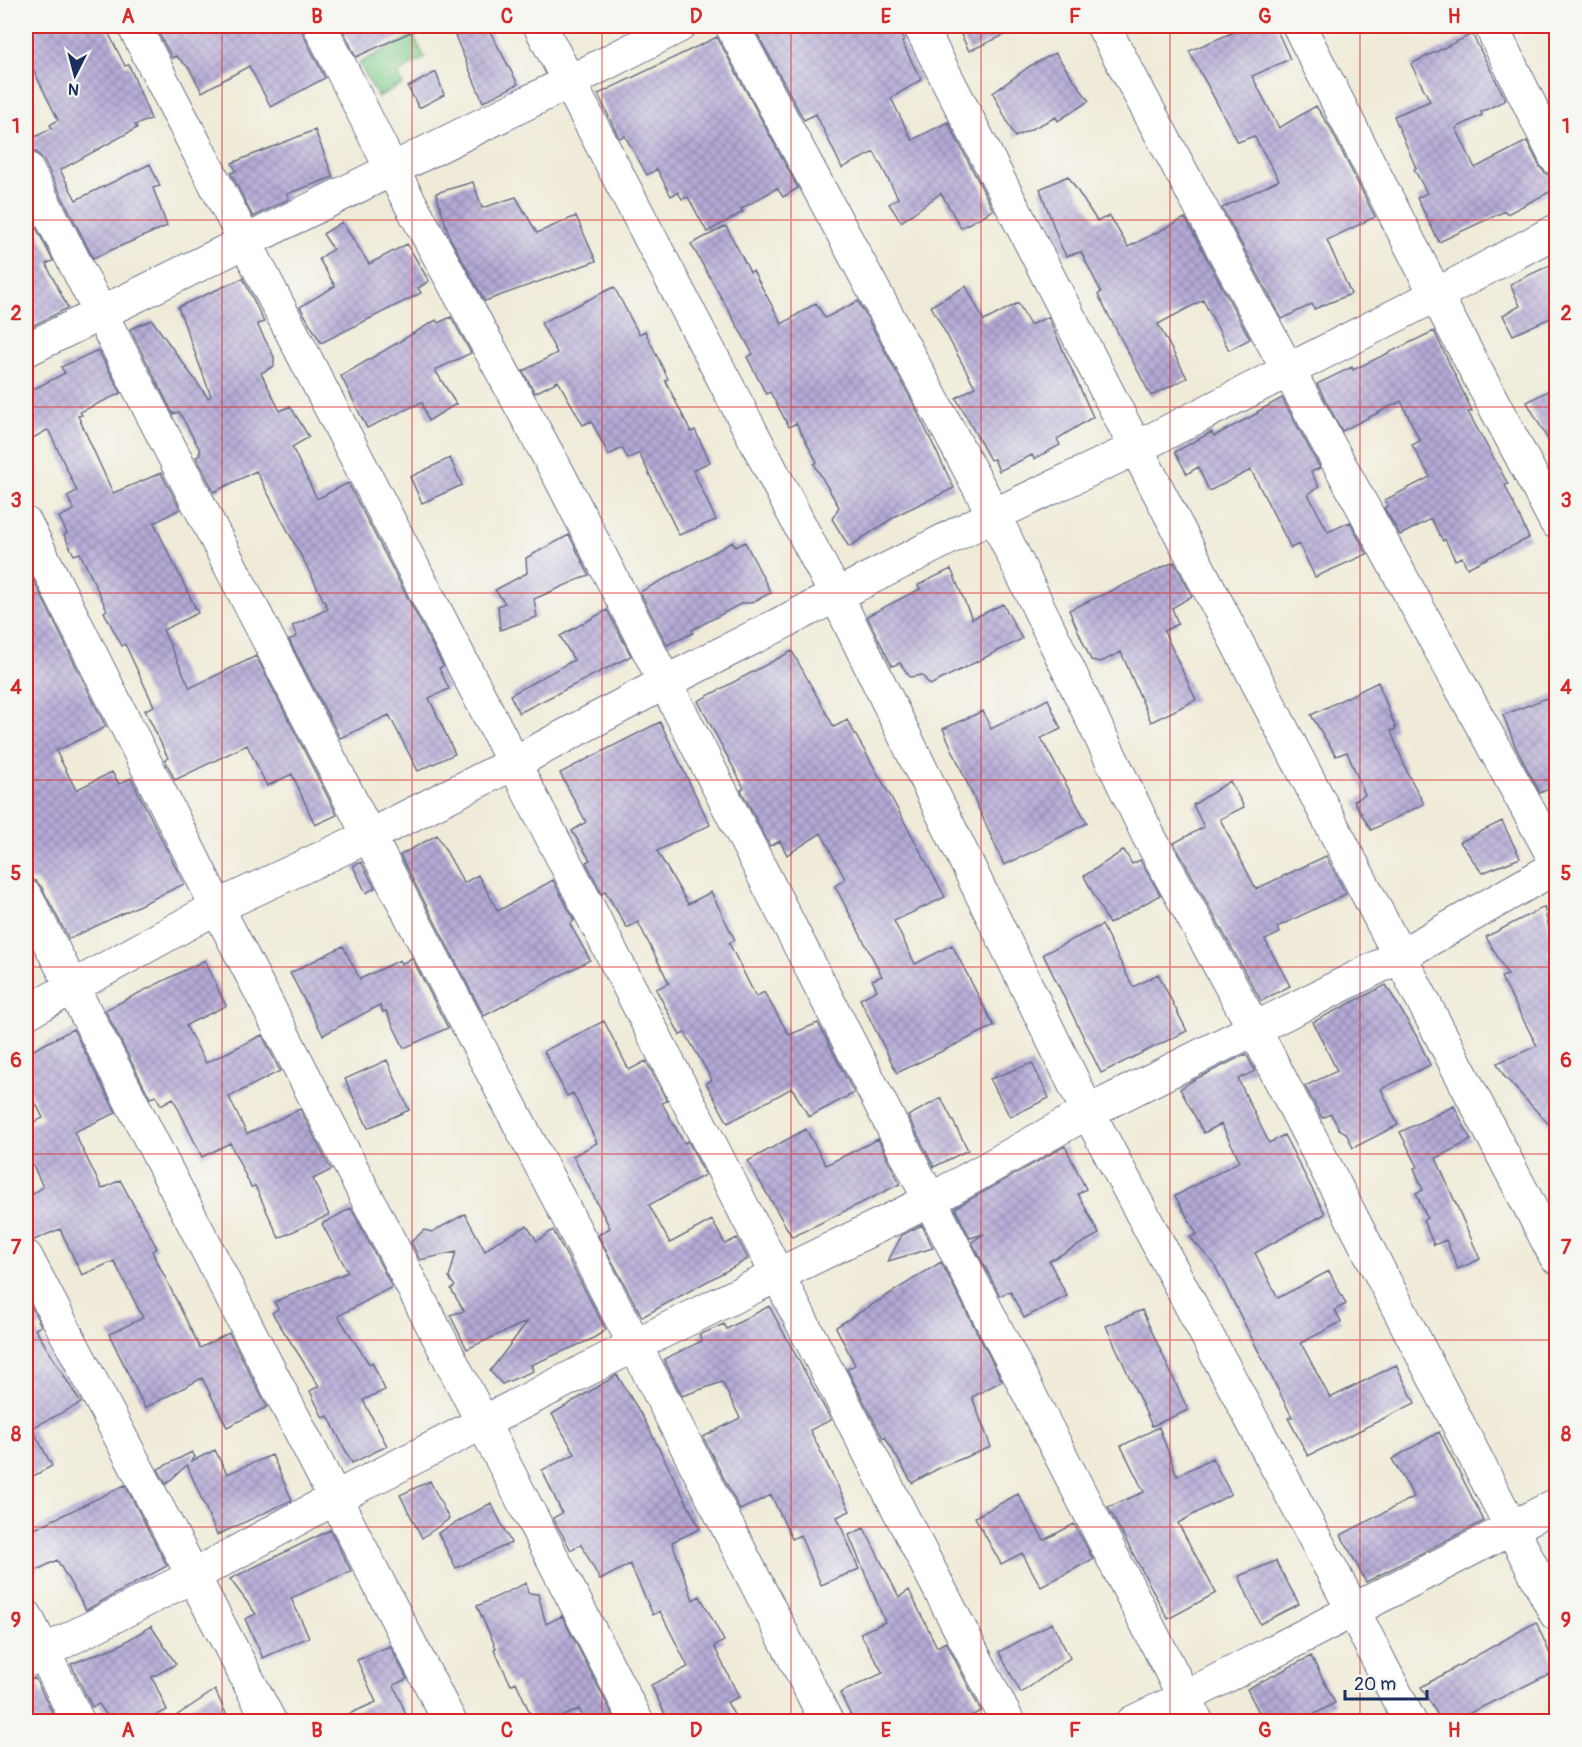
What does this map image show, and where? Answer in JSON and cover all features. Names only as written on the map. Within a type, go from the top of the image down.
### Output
[{"type":"street","points":[[134,26],[1008,1722]]},
{"type":"street","points":[[320,26],[392,170],[561,479],[1191,1710]]},
{"type":"street","points":[[540,26],[836,595],[1088,1113],[1353,1610],[1410,1722]]},
{"type":"street","points":[[26,350],[679,26]]},
{"type":"street","points":[[732,26],[994,515],[1148,835],[1255,1030],[1557,1614]]},
{"type":"street","points":[[920,26],[1136,448],[1554,1248]]},
{"type":"street","points":[[1103,26],[1557,861]]},
{"type":"street","points":[[1299,26],[1436,295],[1557,522]]},
{"type":"street","points":[[1491,26],[1557,158]]},
{"type":"street","points":[[26,168],[99,314],[635,1346],[827,1722]]},
{"type":"street","points":[[26,1013],[217,908],[369,836],[514,763],[664,682],[994,515],[1136,448],[1557,231]]},
{"type":"street","points":[[26,525],[217,908],[637,1722]]},
{"type":"street","points":[[35,1656],[194,1576],[335,1498],[929,1200],[1088,1113],[1400,956],[1557,867]]},
{"type":"street","points":[[26,897],[450,1722]]},
{"type":"street","points":[[26,1257],[270,1722]]},
{"type":"street","points":[[1133,1722],[1191,1710],[1353,1610],[1557,1505]]},
{"type":"street","points":[[26,1616],[35,1656],[78,1722]]},
{"type":"green space","points":[[413,35],[425,58],[397,73],[403,84],[378,97],[359,63]]},
{"type":"building","points":[[26,26],[105,26],[125,66],[129,65],[151,119],[135,125],[137,128],[60,170],[76,200],[150,164],[160,186],[153,188],[167,226],[93,258],[43,159],[36,152],[26,150],[26,142],[52,128],[50,125],[58,120],[26,55]]},
{"type":"building","points":[[155,26],[301,26],[325,78],[271,107],[249,66],[202,92],[189,68],[176,56],[172,58]]},
{"type":"building","points":[[341,26],[424,26],[356,57]]},
{"type":"building","points":[[451,26],[487,26],[518,84],[483,102]]},
{"type":"building","points":[[753,26],[898,26],[904,41],[902,42],[921,80],[891,98],[912,140],[948,122],[993,210],[961,228],[941,193],[901,222],[889,204],[898,198],[874,152],[842,168],[816,114],[804,120]]},
{"type":"building","points":[[957,26],[1024,26],[969,51]]},
{"type":"building","points":[[1231,26],[1275,26],[1290,59],[1252,76],[1279,128],[1316,106],[1329,126],[1375,217],[1327,240],[1351,294],[1314,309],[1312,304],[1282,319],[1222,208],[1279,180],[1254,136],[1238,142],[1189,51],[1234,32]]},
{"type":"building","points":[[1472,34],[1506,100],[1456,128],[1475,168],[1527,141],[1546,174],[1557,176],[1557,188],[1507,214],[1505,211],[1439,242],[1417,198],[1427,193],[1414,169],[1416,168],[1394,116],[1430,101],[1411,64]]},
{"type":"building","points":[[717,37],[798,188],[783,197],[777,188],[741,209],[743,212],[707,232],[688,197],[682,199],[678,192],[671,196],[657,169],[647,175],[625,136],[619,138],[598,94]]},
{"type":"building","points":[[1055,53],[1089,101],[1058,121],[1056,117],[1015,137],[993,93],[1030,66]]},
{"type":"building","points":[[436,72],[444,95],[419,108],[408,87]]},
{"type":"building","points":[[315,130],[333,177],[287,194],[289,199],[253,217],[231,173],[236,171],[232,163]]},
{"type":"building","points":[[1068,176],[1097,221],[1110,216],[1128,247],[1185,218],[1250,339],[1229,350],[1203,300],[1158,324],[1187,378],[1151,396],[1098,295],[1101,292],[1081,252],[1066,256],[1060,244],[1040,189]]},
{"type":"building","points":[[473,182],[482,208],[516,197],[537,233],[576,216],[596,261],[485,301],[450,238],[436,193]]},
{"type":"building","points":[[26,208],[53,261],[46,264],[68,308],[30,327],[26,316]]},
{"type":"building","points":[[342,222],[369,264],[407,244],[429,281],[418,288],[421,293],[321,343],[300,307],[335,286],[319,259],[333,249],[323,234]]},
{"type":"building","points":[[726,226],[750,272],[753,271],[782,324],[816,303],[825,318],[858,301],[913,403],[954,488],[899,514],[849,547],[832,519],[839,507],[814,464],[817,462],[796,423],[789,427],[770,392],[766,394],[747,357],[753,354],[691,244]]},
{"type":"building","points":[[1557,262],[1557,315],[1513,335],[1503,315],[1520,306],[1510,284]]},
{"type":"building","points":[[243,278],[264,322],[257,324],[274,357],[274,366],[261,373],[280,411],[290,406],[309,437],[292,447],[317,499],[348,483],[443,666],[439,668],[449,689],[429,698],[455,754],[418,771],[389,715],[340,738],[289,640],[297,636],[292,626],[328,609],[306,565],[256,471],[214,492],[196,457],[201,452],[179,412],[173,414],[130,329],[152,320],[208,398],[211,396],[178,307]]},
{"type":"building","points":[[966,286],[984,321],[1018,303],[1030,325],[1048,317],[1093,417],[1057,439],[1060,445],[1034,459],[1032,455],[999,471],[994,459],[990,460],[956,398],[975,387],[931,306]]},
{"type":"building","points":[[614,287],[639,334],[645,331],[668,379],[665,380],[691,432],[695,430],[710,462],[693,470],[716,520],[679,535],[639,453],[628,459],[622,448],[609,455],[591,421],[583,425],[558,381],[535,393],[523,371],[557,353],[541,323]]},
{"type":"building","points":[[451,317],[471,353],[435,370],[456,404],[428,421],[422,402],[367,428],[341,376],[436,320],[438,323]]},
{"type":"building","points":[[1434,331],[1472,411],[1468,412],[1508,484],[1505,485],[1529,538],[1467,568],[1462,557],[1455,560],[1445,539],[1443,541],[1431,519],[1400,535],[1384,508],[1388,506],[1385,500],[1430,477],[1412,445],[1420,441],[1401,401],[1342,431],[1317,384],[1352,367],[1353,370]]},
{"type":"building","points":[[98,350],[121,393],[80,412],[82,415],[78,416],[113,493],[161,473],[180,509],[154,523],[198,613],[163,630],[190,688],[256,656],[337,815],[315,825],[292,774],[267,786],[247,745],[175,780],[165,760],[168,758],[145,710],[154,706],[125,644],[122,646],[104,612],[107,610],[80,553],[74,555],[64,535],[67,533],[59,517],[74,510],[67,496],[77,491],[49,431],[26,442],[26,393],[65,373],[61,367]]},
{"type":"building","points":[[1557,386],[1557,456],[1527,402]]},
{"type":"building","points":[[1282,398],[1320,468],[1311,472],[1319,487],[1308,494],[1328,532],[1350,522],[1367,554],[1315,577],[1299,544],[1291,548],[1251,470],[1209,491],[1198,467],[1187,474],[1175,452],[1211,432],[1214,436]]},
{"type":"building","points":[[450,458],[462,485],[422,503],[410,477]]},
{"type":"building","points":[[569,535],[589,575],[534,599],[537,617],[500,630],[498,606],[505,603],[495,590],[527,573],[526,558]]},
{"type":"building","points":[[733,542],[736,547],[745,542],[771,593],[750,603],[742,603],[692,630],[693,633],[667,645],[640,592]]},
{"type":"building","points":[[1174,562],[1192,596],[1172,608],[1178,624],[1164,631],[1196,700],[1151,722],[1121,652],[1101,662],[1091,660],[1069,610]]},
{"type":"building","points":[[26,565],[106,727],[56,751],[76,790],[112,772],[119,784],[131,778],[184,884],[69,939],[42,888],[36,881],[26,879]]},
{"type":"building","points":[[951,569],[972,619],[1003,604],[1022,639],[930,685],[922,675],[910,677],[900,663],[892,666],[867,616],[920,589],[918,585]]},
{"type":"building","points":[[607,610],[631,656],[519,713],[510,695],[574,660],[560,636]]},
{"type":"building","points":[[792,651],[834,727],[847,720],[945,897],[894,921],[915,964],[952,945],[994,1026],[897,1073],[860,999],[877,990],[872,980],[882,976],[835,886],[845,879],[821,833],[787,855],[780,841],[770,846],[741,790],[744,788],[698,701]]},
{"type":"building","points":[[1378,682],[1396,729],[1391,731],[1407,772],[1424,804],[1371,830],[1354,801],[1365,795],[1347,752],[1336,756],[1311,715]]},
{"type":"building","points":[[1557,694],[1557,785],[1540,793],[1516,748],[1503,715]]},
{"type":"building","points":[[1048,699],[1061,729],[1041,738],[1087,823],[1004,865],[943,729],[983,711],[991,729]]},
{"type":"building","points":[[660,722],[710,825],[657,851],[688,904],[711,892],[735,940],[729,943],[756,997],[764,992],[789,1035],[818,1023],[854,1093],[809,1117],[792,1088],[728,1123],[706,1083],[712,1080],[685,1033],[680,1035],[656,989],[669,983],[638,922],[627,928],[605,891],[602,894],[586,862],[590,860],[572,831],[586,822],[560,773]]},
{"type":"building","points":[[1230,781],[1244,807],[1220,819],[1256,889],[1326,856],[1346,894],[1277,927],[1280,933],[1265,940],[1290,986],[1261,1001],[1174,843],[1204,827],[1193,805]]},
{"type":"building","points":[[1502,821],[1520,858],[1482,873],[1460,842]]},
{"type":"building","points":[[437,835],[464,883],[478,875],[498,911],[553,880],[574,920],[570,924],[590,960],[484,1016],[400,855]]},
{"type":"building","points":[[1124,850],[1132,864],[1140,860],[1160,895],[1109,924],[1084,876]]},
{"type":"building","points":[[361,862],[375,888],[366,893],[353,866]]},
{"type":"building","points":[[1544,907],[1554,949],[1548,951],[1557,971],[1557,1133],[1504,1076],[1497,1063],[1537,1046],[1501,977],[1508,975],[1486,937]]},
{"type":"building","points":[[1102,925],[1133,987],[1158,974],[1187,1031],[1101,1073],[1043,954]]},
{"type":"building","points":[[343,946],[360,979],[400,960],[401,964],[412,958],[448,1028],[404,1048],[386,1011],[383,1012],[380,1005],[323,1035],[290,973]]},
{"type":"building","points":[[205,960],[226,1006],[186,1026],[206,1063],[262,1035],[280,1071],[229,1097],[247,1134],[300,1109],[331,1170],[313,1179],[329,1215],[279,1238],[255,1186],[251,1187],[230,1143],[202,1157],[173,1098],[161,1105],[156,1096],[150,1098],[105,1010]]},
{"type":"building","points":[[1386,985],[1417,1037],[1430,1065],[1381,1089],[1398,1125],[1353,1148],[1346,1133],[1339,1129],[1331,1114],[1322,1118],[1305,1086],[1337,1071],[1313,1022]]},
{"type":"building","points":[[604,1021],[629,1070],[646,1061],[667,1101],[662,1103],[684,1143],[688,1141],[705,1175],[649,1205],[670,1243],[712,1220],[725,1244],[737,1238],[748,1259],[642,1317],[598,1235],[610,1228],[573,1156],[597,1143],[573,1093],[567,1096],[544,1051]]},
{"type":"building","points":[[73,1029],[116,1113],[74,1132],[102,1189],[120,1180],[157,1248],[152,1251],[200,1348],[229,1333],[267,1407],[227,1427],[202,1378],[145,1408],[109,1334],[143,1318],[114,1261],[82,1275],[60,1229],[34,1240],[26,1238],[26,1199],[43,1187],[26,1150],[26,1126],[43,1118],[26,1084],[26,1054]]},
{"type":"building","points":[[1246,1054],[1255,1071],[1238,1079],[1269,1143],[1284,1135],[1325,1214],[1255,1253],[1278,1298],[1329,1271],[1346,1304],[1335,1310],[1341,1322],[1301,1343],[1330,1398],[1396,1365],[1415,1403],[1308,1456],[1288,1418],[1292,1417],[1214,1264],[1190,1237],[1197,1234],[1175,1196],[1240,1161],[1221,1124],[1204,1133],[1180,1089]]},
{"type":"building","points":[[387,1060],[409,1110],[368,1128],[345,1079]]},
{"type":"building","points":[[1032,1063],[1049,1098],[1010,1117],[990,1079]]},
{"type":"building","points":[[941,1098],[968,1150],[934,1167],[908,1116]]},
{"type":"building","points":[[1454,1106],[1471,1140],[1436,1158],[1480,1259],[1458,1269],[1446,1240],[1434,1245],[1423,1220],[1427,1218],[1416,1193],[1423,1190],[1414,1168],[1418,1167],[1400,1132]]},
{"type":"building","points":[[806,1129],[826,1165],[878,1139],[900,1184],[792,1237],[748,1161]]},
{"type":"building","points":[[1065,1146],[1086,1189],[1078,1194],[1099,1234],[1049,1261],[1067,1296],[1024,1318],[1010,1291],[1000,1296],[972,1242],[984,1234],[970,1238],[955,1208]]},
{"type":"building","points":[[351,1208],[392,1287],[338,1316],[369,1364],[372,1362],[385,1390],[363,1400],[387,1446],[352,1463],[328,1416],[323,1418],[310,1391],[319,1386],[272,1313],[278,1309],[274,1302],[348,1272],[322,1224]]},
{"type":"building","points":[[465,1214],[485,1251],[496,1242],[527,1226],[537,1241],[553,1230],[606,1330],[592,1339],[531,1365],[533,1371],[502,1384],[490,1371],[528,1321],[467,1349],[450,1315],[464,1311],[451,1289],[455,1286],[449,1278],[456,1252],[420,1260],[411,1242],[424,1230],[432,1232]]},
{"type":"building","points":[[922,1225],[933,1248],[888,1261],[902,1235]]},
{"type":"building","points":[[941,1262],[1002,1381],[972,1397],[991,1447],[941,1467],[912,1483],[885,1437],[883,1438],[847,1369],[855,1365],[836,1327]]},
{"type":"building","points":[[26,1296],[41,1326],[35,1329],[81,1403],[32,1428],[52,1466],[26,1480]]},
{"type":"building","points":[[769,1306],[831,1420],[810,1430],[850,1511],[837,1517],[859,1569],[821,1585],[800,1535],[792,1539],[771,1495],[740,1510],[703,1437],[740,1418],[722,1382],[682,1396],[664,1359],[702,1341],[699,1335],[724,1324],[727,1329]]},
{"type":"building","points":[[1142,1310],[1188,1410],[1152,1426],[1106,1326]]},
{"type":"building","points":[[617,1375],[644,1419],[700,1529],[672,1542],[693,1600],[700,1596],[724,1641],[714,1646],[739,1697],[727,1702],[738,1722],[669,1722],[651,1685],[688,1667],[660,1611],[653,1615],[630,1564],[600,1580],[581,1544],[571,1550],[553,1518],[562,1513],[542,1470],[575,1454],[552,1414]]},
{"type":"building","points":[[1159,1427],[1177,1476],[1212,1458],[1231,1494],[1178,1523],[1216,1593],[1168,1619],[1108,1507],[1144,1492],[1121,1446]]},
{"type":"building","points":[[1439,1432],[1484,1521],[1366,1582],[1341,1535],[1414,1497],[1392,1459]]},
{"type":"building","points":[[215,1450],[227,1474],[272,1455],[292,1500],[217,1535],[187,1465],[166,1484],[158,1469],[192,1452],[195,1457],[190,1462]]},
{"type":"building","points":[[430,1481],[449,1519],[422,1538],[400,1495]]},
{"type":"building","points":[[125,1485],[167,1566],[86,1610],[57,1560],[35,1571],[26,1552],[26,1533]]},
{"type":"building","points":[[1018,1494],[1044,1540],[1074,1524],[1093,1559],[1041,1587],[1022,1553],[1001,1564],[975,1517]]},
{"type":"building","points":[[491,1503],[511,1543],[456,1568],[438,1533]]},
{"type":"building","points":[[864,1528],[899,1597],[909,1590],[937,1647],[946,1642],[981,1711],[960,1722],[854,1722],[840,1693],[883,1673],[860,1633],[885,1622],[849,1535]]},
{"type":"building","points":[[330,1530],[351,1571],[291,1598],[309,1637],[263,1658],[245,1619],[256,1614],[230,1579]]},
{"type":"building","points":[[1276,1561],[1299,1604],[1260,1624],[1239,1576]]},
{"type":"building","points":[[526,1583],[528,1593],[538,1594],[546,1624],[562,1616],[616,1722],[585,1722],[579,1709],[551,1722],[534,1722],[516,1682],[511,1685],[477,1606]]},
{"type":"building","points":[[1536,1622],[1557,1670],[1452,1722],[1442,1722],[1421,1687]]},
{"type":"building","points":[[1052,1623],[1070,1658],[1021,1693],[999,1652]]},
{"type":"building","points":[[151,1626],[176,1664],[152,1677],[167,1710],[144,1722],[111,1722],[99,1704],[92,1707],[71,1664],[120,1645]]},
{"type":"building","points":[[390,1646],[407,1679],[394,1685],[409,1722],[331,1722],[376,1702],[357,1660]]},
{"type":"building","points":[[1311,1656],[1335,1703],[1300,1722],[1264,1722],[1247,1689]]},
{"type":"building","points":[[35,1678],[57,1722],[26,1722],[26,1682]]},
{"type":"building","points":[[215,1690],[230,1722],[167,1722]]}]
